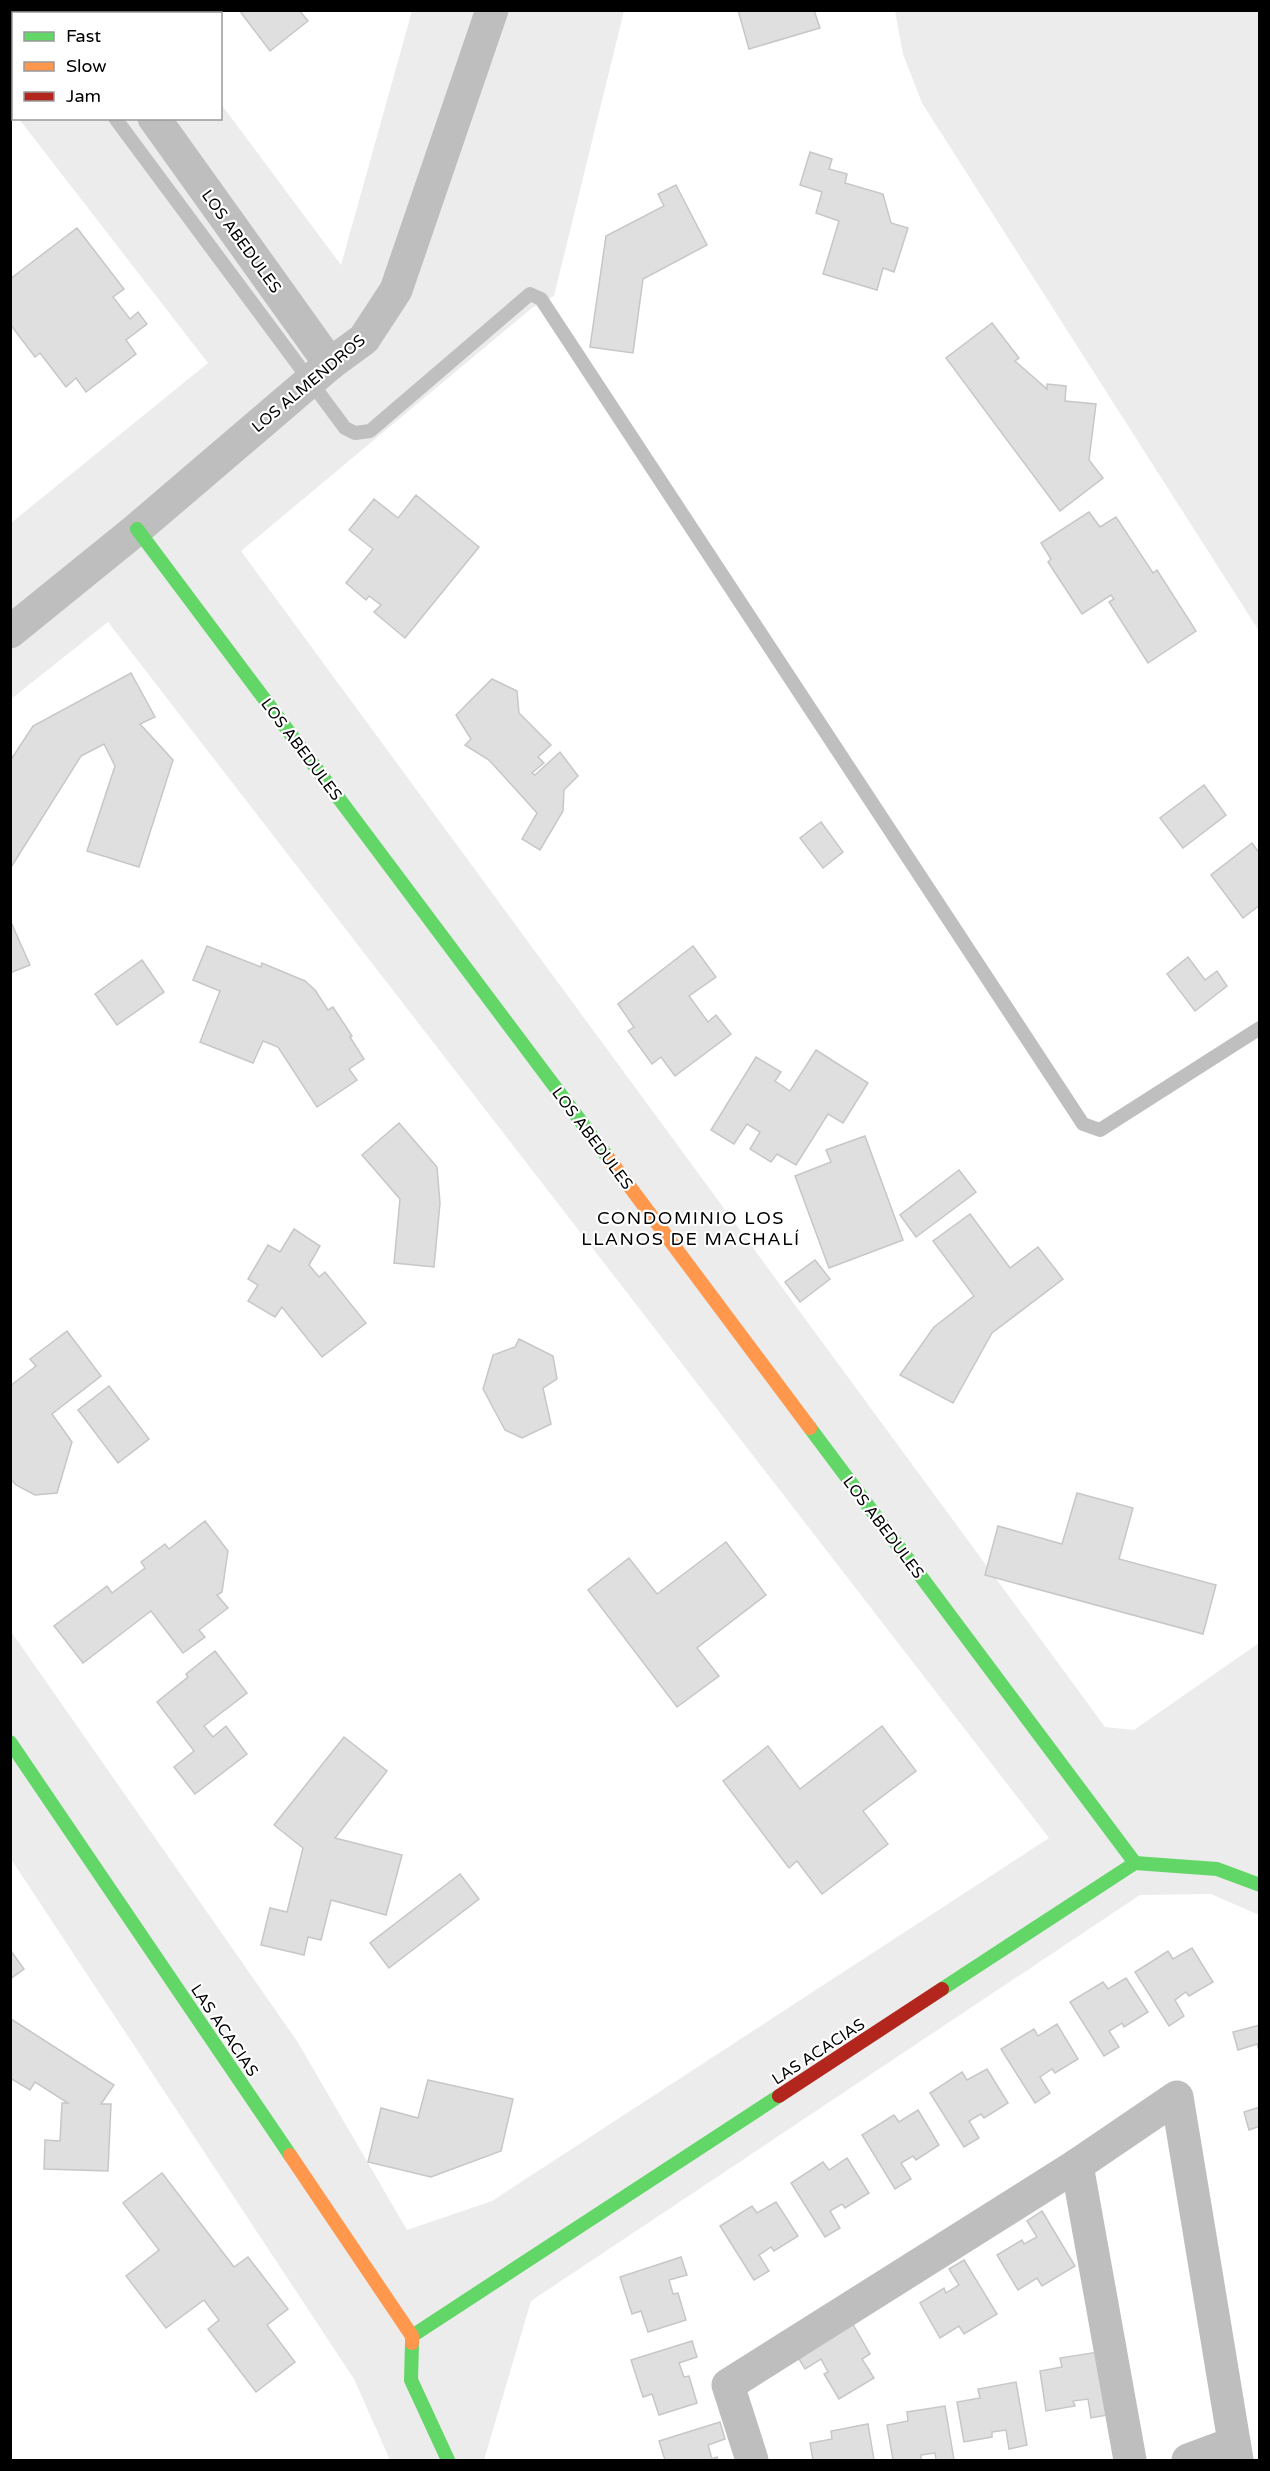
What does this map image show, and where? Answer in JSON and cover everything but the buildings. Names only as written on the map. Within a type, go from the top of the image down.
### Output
[{"type":"street","name":"LOS ALMENDROS","points":[[10,632],[137,529],[330,364],[364,339],[396,290],[492,10]]},
{"type":"street","name":"LOS ABEDULES","points":[[155,120],[330,364]]},
{"type":"street","name":"LOS ABEDULES","points":[[137,529],[1135,1863]]},
{"type":"street","name":"LAS ACACIAS","points":[[10,1742],[412,2336],[1135,1863]]},
{"type":"street","points":[[1135,1863],[1166,1868],[1217,1869],[1260,1885]]},
{"type":"street","points":[[752,2460],[728,2385],[1077,2165],[1177,2097],[1235,2452],[1188,2460]]},
{"type":"street","points":[[1077,2165],[1130,2460]]},
{"type":"street","points":[[412,2336],[411,2380],[448,2460]]},
{"type":"shaded area","points":[[412,11],[624,11],[554,296],[532,308],[241,551],[1105,1727],[1134,1730],[1259,1643],[1259,1915],[1211,1894],[1140,1895],[531,2301],[484,2460],[390,2460],[354,2379],[11,1859],[10,1630],[297,2041],[407,2230],[492,2201],[1049,1838],[108,622],[11,699],[11,523],[208,363],[20,120],[222,120],[222,105],[341,265]]},
{"type":"shaded area","points":[[895,11],[1259,11],[1259,631],[922,103],[903,54]]},
{"type":"waterway","points":[[116,120],[345,428],[355,433],[370,431],[530,294],[541,299],[1083,1124],[1100,1130],[1260,1028]]},
{"type":"traffic: fast","points":[[137,529],[609,1159]]},
{"type":"traffic: fast","points":[[810,1428],[1135,1863]]},
{"type":"traffic: fast","points":[[10,1742],[290,2155]]},
{"type":"traffic: fast","points":[[942,1989],[1135,1863],[1217,1869],[1260,1885]]},
{"type":"traffic: fast","points":[[412,2336],[779,2096]]},
{"type":"traffic: fast","points":[[412,2343],[411,2380],[448,2460]]},
{"type":"traffic: slow","points":[[609,1159],[810,1428]]},
{"type":"traffic: slow","points":[[290,2155],[412,2336],[412,2343]]},
{"type":"traffic: jam","points":[[779,2096],[942,1989]]},
{"type":"district","name":"CONDOMINIO LOS LLANOS DE MACHALÍ","points":[[691,1228]]}]
